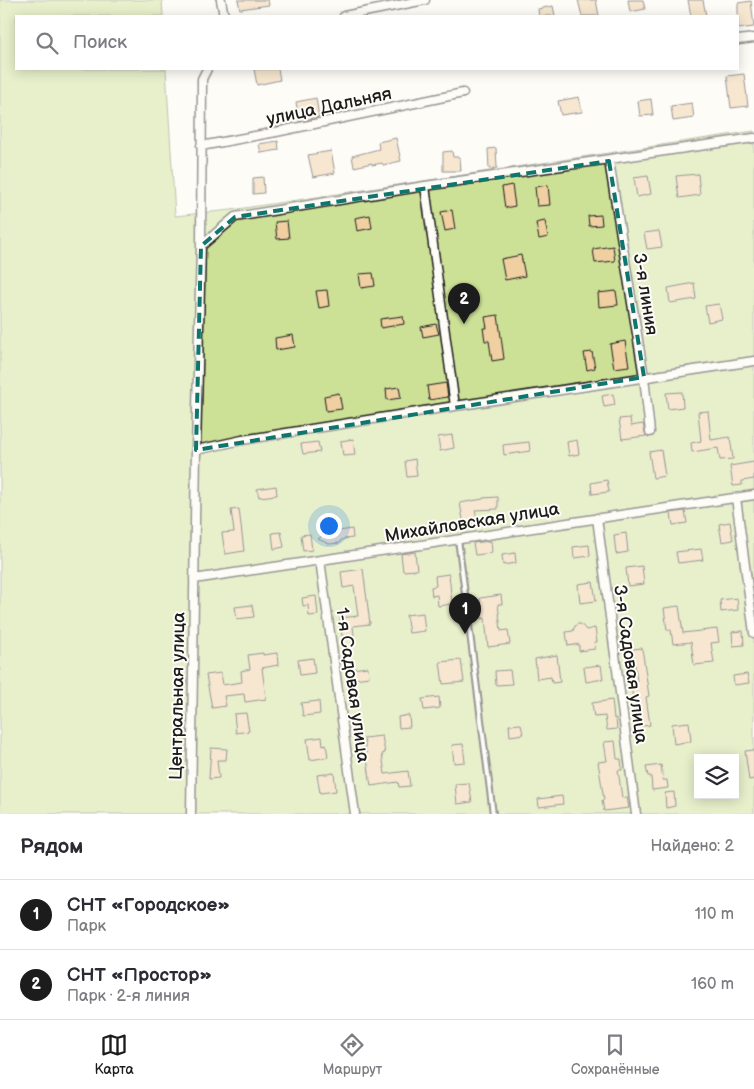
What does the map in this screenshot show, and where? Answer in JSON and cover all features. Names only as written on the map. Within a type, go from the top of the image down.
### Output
[{"type":"street","points":[[221,0],[224,15]]},
{"type":"street","points":[[349,15],[425,0]]},
{"type":"street","points":[[739,40],[754,38]]},
{"type":"street","name":"Центральная улица","points":[[191,814],[196,450],[202,246],[202,78],[206,70]]},
{"type":"street","name":"улица Дальняя","points":[[201,146],[463,93]]},
{"type":"street","points":[[202,246],[235,217],[425,186],[754,138]]},
{"type":"street","name":"3-я линия","points":[[609,160],[644,377],[650,432]]},
{"type":"street","points":[[425,186],[455,406]]},
{"type":"street","points":[[196,450],[242,440],[455,406],[754,361]]},
{"type":"street","name":"Михайловская улица","points":[[194,579],[754,496]]},
{"type":"street","points":[[736,498],[754,633]]},
{"type":"street","name":"3-я Садовая улица","points":[[597,518],[636,814]]},
{"type":"street","name":"1-я Садовая улица","points":[[320,560],[355,814]]},
{"type":"lane","points":[[458,539],[493,814]]},
{"type":"highlighted area","points":[[609,161],[644,377],[196,450],[201,246],[235,217]]},
{"type":"green space","points":[[0,0],[162,0],[163,15],[15,15],[15,70],[166,70],[175,216],[231,210],[754,131],[754,814],[0,814]]},
{"type":"building","points":[[238,0],[268,0],[269,5],[240,9]]},
{"type":"building","points":[[578,0],[596,0],[599,15],[582,15]]},
{"type":"building","points":[[628,0],[643,0],[645,9],[630,12]]},
{"type":"building","points":[[688,0],[703,0],[706,15],[691,15]]},
{"type":"building","points":[[751,1],[754,27],[739,29],[738,3]]},
{"type":"building","points":[[553,6],[555,15],[539,15],[538,9]]},
{"type":"building","points":[[254,70],[278,70],[280,80],[257,85]]},
{"type":"building","points":[[744,74],[748,106],[731,108],[727,76]]},
{"type":"building","points":[[579,97],[582,112],[561,115],[558,101]]},
{"type":"building","points":[[316,98],[319,117],[299,121],[296,102]]},
{"type":"building","points":[[651,99],[653,115],[640,116],[638,101]]},
{"type":"building","points":[[692,103],[694,118],[673,121],[671,106]]},
{"type":"building","points":[[396,138],[401,161],[383,165],[382,163],[372,165],[372,163],[354,167],[352,156],[379,149],[378,142]]},
{"type":"building","points":[[278,141],[279,150],[261,153],[259,144]]},
{"type":"building","points":[[496,148],[497,168],[489,169],[488,149]]},
{"type":"building","points":[[331,151],[335,173],[313,177],[308,155]]},
{"type":"building","points":[[452,151],[453,157],[460,157],[461,171],[443,171],[443,152]]},
{"type":"building","points":[[698,174],[700,195],[679,198],[676,176]]},
{"type":"building","points":[[648,176],[651,194],[637,197],[634,178]]},
{"type":"building","points":[[263,177],[264,193],[253,194],[253,178]]},
{"type":"building","points":[[512,185],[515,206],[505,208],[502,187]]},
{"type":"building","points":[[548,185],[550,205],[537,206],[535,187]]},
{"type":"building","points":[[452,210],[455,229],[445,231],[441,212]]},
{"type":"building","points":[[370,215],[372,228],[357,231],[355,218]]},
{"type":"building","points":[[601,215],[602,225],[589,226],[588,216]]},
{"type":"building","points":[[287,221],[289,238],[277,239],[275,222]]},
{"type":"building","points":[[545,221],[548,237],[539,239],[536,223]]},
{"type":"building","points":[[659,231],[662,247],[647,249],[644,233]]},
{"type":"building","points":[[613,246],[615,261],[595,263],[593,249]]},
{"type":"building","points":[[521,255],[525,276],[505,280],[501,259]]},
{"type":"building","points":[[373,273],[375,286],[361,288],[359,274]]},
{"type":"building","points":[[694,283],[696,299],[670,303],[668,288]]},
{"type":"building","points":[[327,290],[329,306],[319,308],[316,291]]},
{"type":"building","points":[[616,291],[618,305],[599,307],[598,293]]},
{"type":"building","points":[[719,304],[722,319],[708,322],[705,306]]},
{"type":"building","points":[[498,315],[504,359],[492,361],[489,341],[485,341],[483,328],[487,328],[485,317]]},
{"type":"building","points":[[403,316],[404,324],[381,328],[380,319]]},
{"type":"building","points":[[436,324],[439,334],[423,337],[421,327]]},
{"type":"building","points":[[293,335],[295,347],[276,350],[275,338]]},
{"type":"building","points":[[625,341],[629,366],[614,368],[610,344]]},
{"type":"building","points":[[592,352],[595,368],[587,370],[584,353]]},
{"type":"building","points":[[446,383],[448,397],[429,400],[427,386]]},
{"type":"building","points":[[399,387],[401,398],[387,400],[386,389]]},
{"type":"building","points":[[682,392],[683,407],[668,409],[666,393]]},
{"type":"building","points":[[339,393],[342,409],[326,411],[324,396]]},
{"type":"building","points":[[613,394],[615,405],[604,407],[602,396]]},
{"type":"building","points":[[708,411],[711,440],[730,437],[733,459],[720,460],[718,448],[692,452],[691,443],[701,441],[698,412]]},
{"type":"building","points":[[630,418],[631,426],[643,424],[646,436],[622,439],[619,419]]},
{"type":"building","points":[[452,435],[454,448],[440,451],[438,437]]},
{"type":"building","points":[[353,439],[355,455],[343,456],[341,441]]},
{"type":"building","points":[[577,440],[579,454],[569,456],[567,442]]},
{"type":"building","points":[[318,442],[320,452],[303,454],[301,444]]},
{"type":"building","points":[[529,442],[530,451],[504,455],[503,445]]},
{"type":"building","points":[[661,450],[665,476],[653,478],[649,452]]},
{"type":"building","points":[[415,459],[417,476],[407,477],[405,461]]},
{"type":"building","points":[[754,462],[754,479],[742,481],[742,485],[733,486],[730,466]]},
{"type":"building","points":[[607,480],[609,492],[592,494],[591,483]]},
{"type":"building","points":[[276,486],[277,495],[259,497],[257,489]]},
{"type":"building","points":[[498,497],[498,509],[475,510],[478,523],[464,525],[460,503]]},
{"type":"building","points":[[239,509],[244,551],[225,554],[222,533],[234,532],[231,510]]},
{"type":"building","points":[[685,511],[687,523],[673,525],[671,513]]},
{"type":"building","points":[[730,522],[733,540],[722,542],[719,524]]},
{"type":"building","points":[[339,529],[339,531],[352,529],[353,538],[344,539],[340,543],[329,544],[318,539],[328,531]]},
{"type":"building","points":[[281,532],[284,547],[274,549],[272,533]]},
{"type":"building","points":[[626,533],[628,552],[616,554],[614,535]]},
{"type":"building","points":[[310,534],[312,550],[303,551],[301,535]]},
{"type":"building","points":[[491,541],[492,553],[475,555],[473,543]]},
{"type":"building","points":[[589,545],[590,556],[574,558],[573,547]]},
{"type":"building","points":[[701,549],[703,560],[678,563],[676,552]]},
{"type":"building","points":[[415,552],[417,570],[403,571],[401,554]]},
{"type":"building","points":[[515,553],[516,563],[503,565],[502,555]]},
{"type":"building","points":[[642,566],[644,584],[628,586],[626,568]]},
{"type":"building","points":[[363,569],[370,624],[353,626],[354,635],[342,636],[340,618],[358,616],[354,586],[343,588],[341,572]]},
{"type":"building","points":[[449,574],[452,604],[438,606],[437,595],[432,596],[431,587],[436,586],[435,576]]},
{"type":"building","points":[[593,582],[596,601],[580,603],[578,584]]},
{"type":"building","points":[[501,595],[502,604],[498,604],[501,631],[508,630],[510,644],[488,647],[485,618],[482,619],[480,598]]},
{"type":"building","points":[[316,596],[318,615],[309,616],[308,605],[303,606],[302,598]]},
{"type":"building","points":[[737,598],[738,610],[721,612],[720,600]]},
{"type":"building","points":[[252,605],[254,617],[237,619],[235,607]]},
{"type":"building","points":[[679,606],[683,633],[717,629],[719,642],[711,643],[714,663],[694,665],[691,642],[673,644],[671,630],[667,630],[664,608]]},
{"type":"building","points":[[423,613],[425,631],[409,633],[406,615]]},
{"type":"building","points":[[578,624],[581,624],[586,630],[595,628],[597,642],[594,642],[595,649],[579,651],[579,644],[568,646],[566,632],[573,631]]},
{"type":"building","points":[[743,631],[744,645],[733,646],[732,632]]},
{"type":"building","points":[[642,648],[649,696],[646,697],[650,725],[634,727],[631,682],[637,681],[633,649]]},
{"type":"building","points":[[263,653],[263,655],[277,653],[278,665],[262,668],[266,699],[245,702],[244,694],[224,696],[226,706],[212,708],[206,675],[221,673],[223,685],[242,682],[241,671],[250,669],[248,655]]},
{"type":"building","points":[[557,655],[560,682],[552,683],[551,677],[537,679],[535,659]]},
{"type":"building","points":[[313,658],[315,673],[300,675],[298,660]]},
{"type":"building","points":[[461,660],[464,682],[443,684],[440,662]]},
{"type":"building","points":[[601,665],[603,679],[586,682],[584,667]]},
{"type":"building","points":[[368,667],[369,677],[354,679],[352,669]]},
{"type":"building","points":[[510,670],[512,684],[496,685],[495,671]]},
{"type":"building","points":[[747,674],[749,683],[734,685],[733,676]]},
{"type":"building","points":[[439,697],[440,708],[424,710],[422,699]]},
{"type":"building","points":[[612,700],[617,729],[607,730],[605,716],[594,717],[592,703]]},
{"type":"building","points":[[319,701],[320,714],[303,716],[301,703]]},
{"type":"building","points":[[246,713],[249,731],[236,733],[234,714]]},
{"type":"building","points":[[409,715],[410,727],[399,728],[398,717]]},
{"type":"building","points":[[689,722],[691,741],[674,744],[672,724]]},
{"type":"building","points":[[521,724],[523,734],[510,736],[509,725]]},
{"type":"building","points":[[382,736],[385,753],[382,754],[385,774],[408,771],[410,786],[399,787],[398,782],[371,786],[364,738]]},
{"type":"building","points":[[322,737],[323,745],[326,744],[328,757],[310,760],[307,739]]},
{"type":"building","points":[[615,741],[617,759],[621,759],[622,770],[618,770],[622,798],[627,797],[629,808],[604,811],[598,762],[607,761],[604,742]]},
{"type":"building","points":[[463,744],[465,762],[454,763],[452,745]]},
{"type":"building","points":[[211,748],[227,749],[226,760],[217,760],[219,778],[209,779]]},
{"type":"building","points":[[754,750],[754,779],[749,780],[745,751]]},
{"type":"building","points":[[661,765],[663,780],[667,780],[668,788],[652,790],[651,776],[648,776],[646,767]]},
{"type":"building","points":[[334,773],[336,791],[320,793],[317,775]]},
{"type":"building","points":[[469,783],[472,802],[457,804],[455,784]]},
{"type":"building","points":[[674,792],[675,806],[666,808],[665,793]]},
{"type":"building","points":[[562,796],[563,804],[539,807],[538,799]]},
{"type":"place","name":"СНТ «Простор»","points":[[464,324]]},
{"type":"place","name":"СНТ «Городское»","points":[[465,634]]}]
